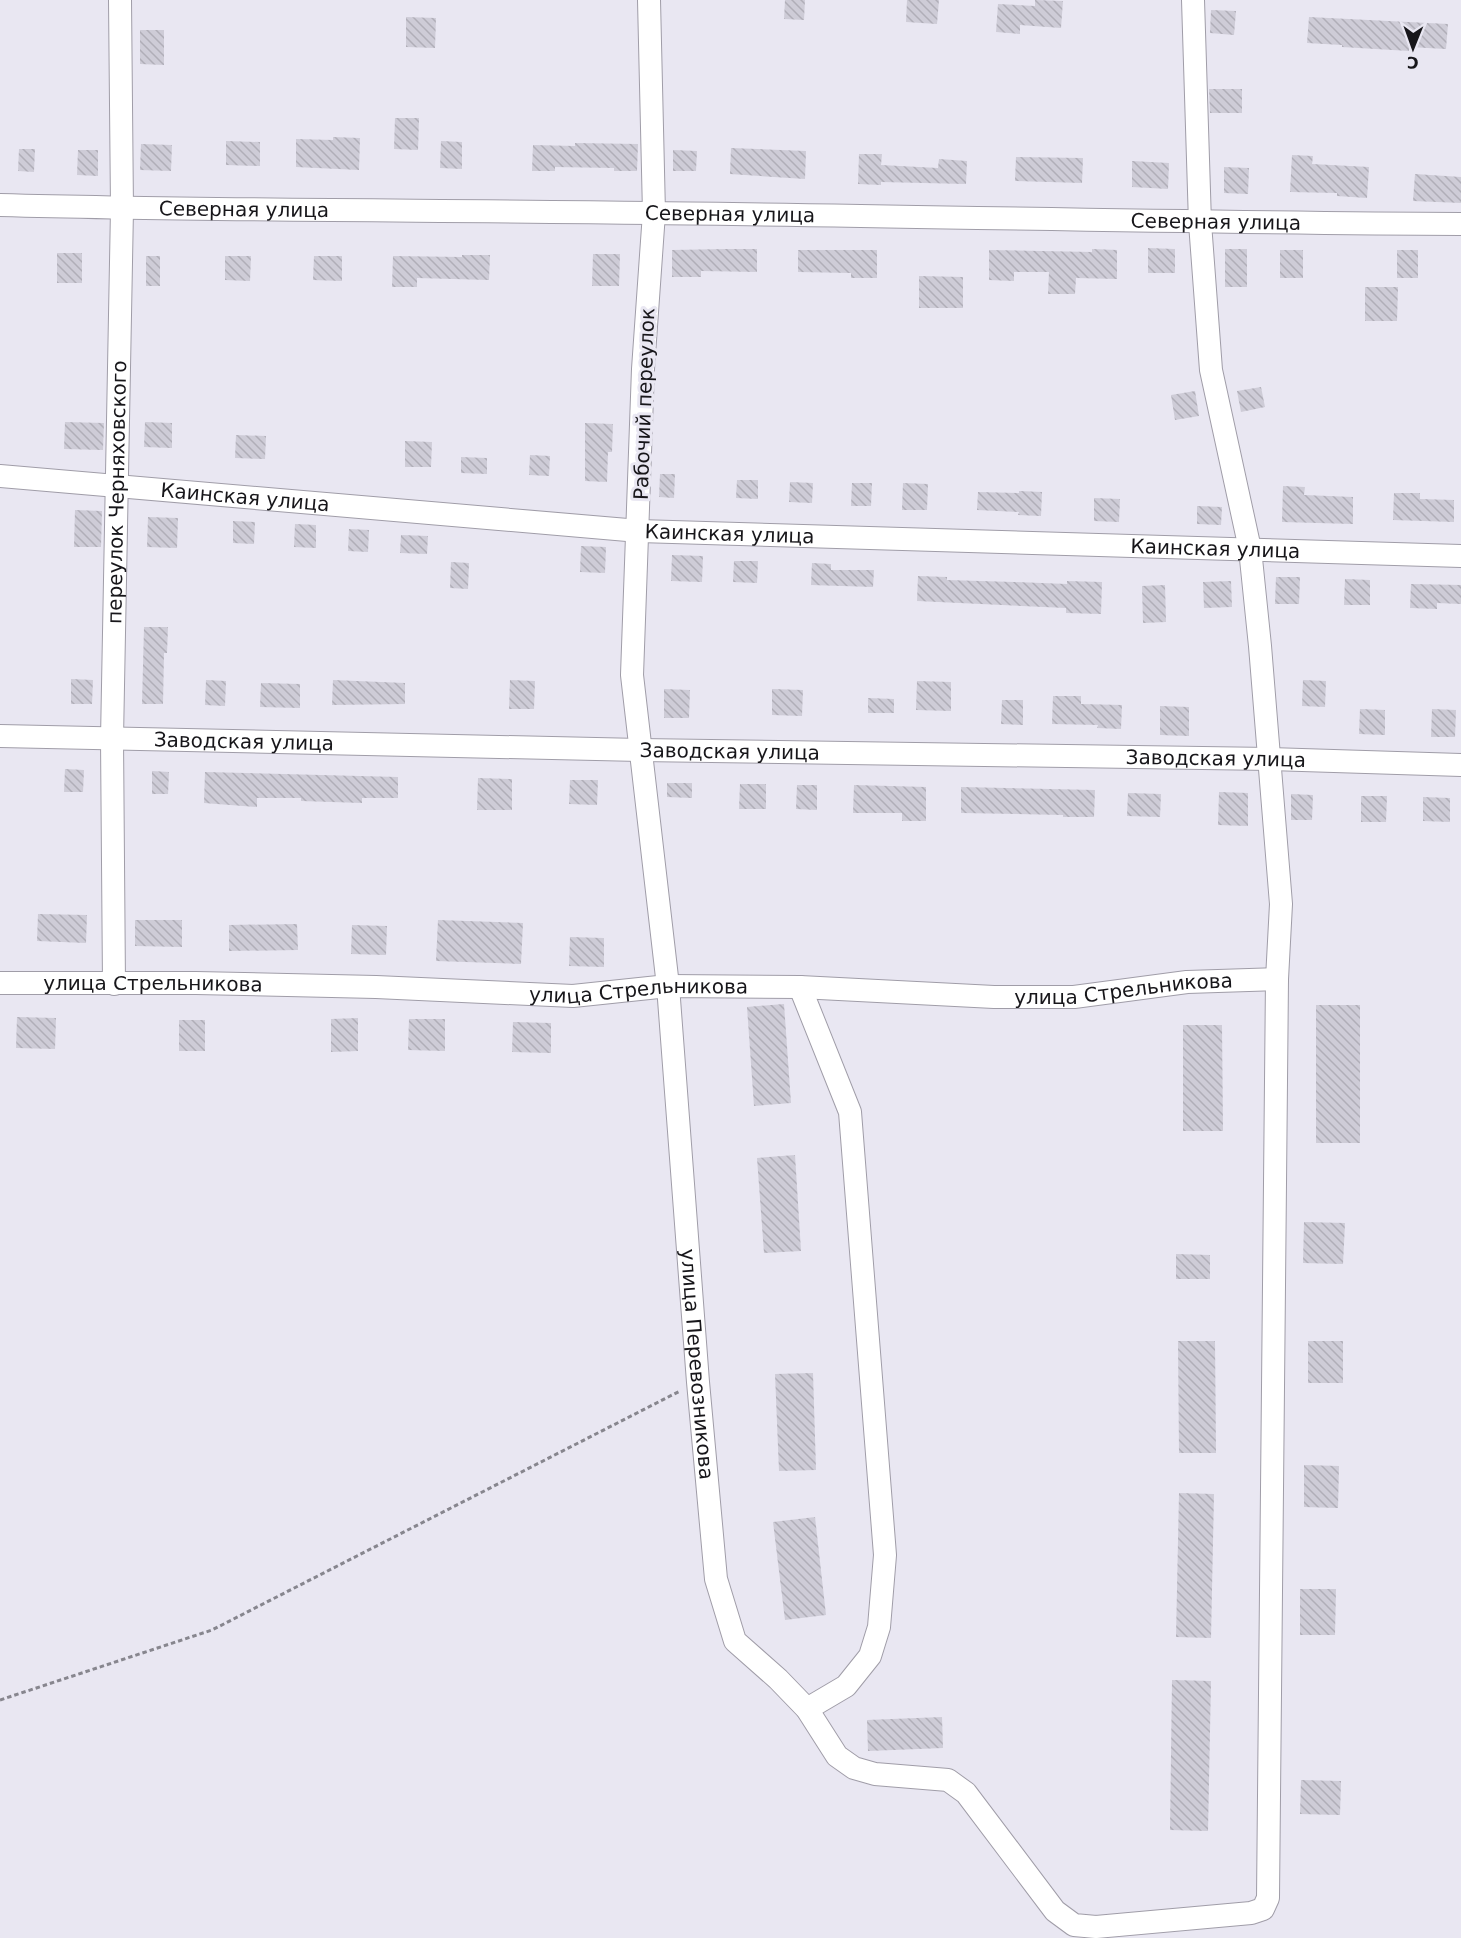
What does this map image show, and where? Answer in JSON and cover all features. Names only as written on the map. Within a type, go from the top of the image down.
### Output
[{"type":"street","name":"переулок Черняховского","points":[[114,984],[112,739],[122,208],[120,0]]},
{"type":"street","name":"Рабочий переулок","points":[[649,0],[654,213],[643,369],[639,531],[632,675],[668,986]]},
{"type":"street","points":[[1193,0],[1200,223],[1211,370],[1250,549],[1281,904],[1277,979]]},
{"type":"street","name":"Северная улица","points":[[0,205],[654,213],[1200,223],[1461,224]]},
{"type":"street","name":"Каинская улица","points":[[0,476],[639,531],[1461,556]]},
{"type":"street","name":"Заводская улица","points":[[0,736],[640,750],[1270,759],[1461,765]]},
{"type":"street","name":"улица Стрельникова","points":[[0,983],[196,983],[365,987],[573,996],[668,986],[800,987],[994,997],[1074,997],[1187,982],[1277,979]]},
{"type":"street","name":"улица Перевозникова","points":[[668,986],[698,1382],[716,1579],[735,1641],[778,1678],[807,1709],[837,1756],[854,1768],[875,1774],[948,1780],[966,1793],[1055,1911],[1074,1925],[1096,1927],[1251,1913],[1263,1909],[1268,1898],[1277,979]]},
{"type":"street","points":[[800,987],[850,1112],[885,1555],[879,1627],[870,1656],[846,1686],[807,1709]]},
{"type":"path","points":[[0,1700],[212,1630],[698,1382]]},
{"type":"building","points":[[785,0],[805,0],[804,20],[784,19]]},
{"type":"building","points":[[907,0],[939,0],[937,24],[906,22]]},
{"type":"building","points":[[1035,0],[1063,1],[1061,28],[1020,25],[1020,34],[996,32],[998,4],[1035,6]]},
{"type":"building","points":[[1211,10],[1236,11],[1234,35],[1210,33]]},
{"type":"building","points":[[406,17],[436,18],[435,48],[406,47]]},
{"type":"building","points":[[1309,17],[1448,24],[1446,49],[1409,47],[1409,51],[1307,43]]},
{"type":"building","points":[[140,30],[164,30],[164,65],[140,64]]},
{"type":"building","points":[[1209,89],[1242,89],[1242,113],[1210,113]]},
{"type":"building","points":[[395,118],[419,118],[418,150],[394,149]]},
{"type":"building","points":[[333,137],[360,138],[359,170],[296,167],[296,139],[333,140]]},
{"type":"building","points":[[226,141],[260,142],[260,166],[226,165]]},
{"type":"building","points":[[441,141],[462,142],[462,169],[440,168]]},
{"type":"building","points":[[575,143],[638,144],[637,171],[614,171],[614,168],[555,167],[555,171],[532,171],[533,145],[575,146]]},
{"type":"building","points":[[141,144],[172,145],[171,171],[140,170]]},
{"type":"building","points":[[731,148],[806,151],[805,179],[730,174]]},
{"type":"building","points":[[19,149],[35,149],[34,172],[18,171]]},
{"type":"building","points":[[78,150],[98,150],[98,176],[77,175]]},
{"type":"building","points":[[673,150],[697,151],[696,171],[673,171]]},
{"type":"building","points":[[859,154],[882,154],[881,165],[938,168],[939,159],[967,161],[966,184],[881,182],[881,185],[858,184]]},
{"type":"building","points":[[1292,155],[1313,156],[1312,164],[1369,167],[1367,198],[1337,196],[1337,193],[1290,192]]},
{"type":"building","points":[[1016,157],[1083,158],[1082,183],[1015,181]]},
{"type":"building","points":[[1132,161],[1169,163],[1168,189],[1132,187]]},
{"type":"building","points":[[1224,167],[1249,168],[1248,194],[1224,193]]},
{"type":"building","points":[[1415,174],[1461,177],[1461,203],[1413,201]]},
{"type":"building","points":[[1148,248],[1175,249],[1175,273],[1148,273]]},
{"type":"building","points":[[757,249],[757,272],[701,271],[701,277],[672,277],[672,250]]},
{"type":"building","points":[[1092,249],[1117,250],[1117,279],[1076,278],[1075,294],[1048,294],[1049,272],[1014,272],[1014,281],[989,280],[989,250],[1092,252]]},
{"type":"building","points":[[1225,249],[1247,249],[1247,287],[1225,287]]},
{"type":"building","points":[[798,250],[877,250],[877,278],[851,278],[851,273],[798,272]]},
{"type":"building","points":[[1280,250],[1303,250],[1303,278],[1280,278]]},
{"type":"building","points":[[1397,250],[1418,250],[1418,278],[1397,278]]},
{"type":"building","points":[[57,253],[82,253],[82,283],[57,283]]},
{"type":"building","points":[[593,254],[620,254],[619,286],[592,286]]},
{"type":"building","points":[[462,255],[490,255],[489,280],[417,278],[417,287],[392,287],[393,256],[462,257]]},
{"type":"building","points":[[146,256],[160,256],[160,286],[146,286]]},
{"type":"building","points":[[225,256],[251,256],[250,281],[225,280]]},
{"type":"building","points":[[314,256],[342,256],[342,281],[313,280]]},
{"type":"building","points":[[919,276],[963,277],[963,308],[919,308]]},
{"type":"building","points":[[1365,287],[1398,287],[1397,321],[1365,321]]},
{"type":"building","points":[[1261,387],[1265,407],[1241,412],[1237,391]]},
{"type":"building","points":[[1195,391],[1199,416],[1175,420],[1171,395]]},
{"type":"building","points":[[65,422],[104,423],[103,450],[64,449]]},
{"type":"building","points":[[145,422],[172,423],[172,448],[144,447]]},
{"type":"building","points":[[585,423],[613,424],[612,452],[608,452],[607,482],[585,481]]},
{"type":"building","points":[[236,435],[266,436],[265,459],[235,458]]},
{"type":"building","points":[[405,441],[432,442],[431,467],[405,467]]},
{"type":"building","points":[[530,455],[550,456],[549,476],[529,475]]},
{"type":"building","points":[[461,457],[487,458],[487,474],[461,473]]},
{"type":"building","points":[[660,474],[675,474],[674,498],[659,497]]},
{"type":"building","points":[[737,480],[758,480],[758,499],[736,498]]},
{"type":"building","points":[[790,482],[813,483],[812,503],[789,502]]},
{"type":"building","points":[[852,483],[872,483],[871,506],[851,506]]},
{"type":"building","points":[[903,483],[928,484],[927,510],[902,510]]},
{"type":"building","points":[[1283,486],[1305,487],[1304,495],[1353,497],[1353,524],[1282,522]]},
{"type":"building","points":[[1019,491],[1042,492],[1041,516],[1018,515],[1019,512],[977,510],[978,492],[1019,493]]},
{"type":"building","points":[[1394,493],[1420,493],[1420,499],[1454,500],[1454,522],[1393,520]]},
{"type":"building","points":[[1094,498],[1120,499],[1119,522],[1094,521]]},
{"type":"building","points":[[1197,506],[1222,507],[1221,525],[1197,524]]},
{"type":"building","points":[[75,510],[102,511],[101,547],[74,547]]},
{"type":"building","points":[[148,517],[178,518],[177,548],[147,547]]},
{"type":"building","points":[[233,521],[255,522],[254,544],[233,543]]},
{"type":"building","points":[[295,524],[316,525],[316,548],[294,547]]},
{"type":"building","points":[[349,529],[369,530],[368,552],[348,551]]},
{"type":"building","points":[[401,535],[428,536],[427,554],[400,553]]},
{"type":"building","points":[[581,546],[606,547],[605,573],[580,572]]},
{"type":"building","points":[[672,555],[703,556],[702,582],[671,581]]},
{"type":"building","points":[[734,561],[758,561],[757,583],[733,582]]},
{"type":"building","points":[[451,562],[469,563],[468,589],[450,588]]},
{"type":"building","points":[[812,563],[831,564],[831,570],[874,570],[873,587],[811,585]]},
{"type":"building","points":[[918,576],[947,577],[947,580],[1067,584],[1067,581],[1102,582],[1101,614],[1066,613],[1066,608],[917,601]]},
{"type":"building","points":[[1276,577],[1300,577],[1299,604],[1275,604]]},
{"type":"building","points":[[1345,579],[1370,580],[1370,605],[1344,605]]},
{"type":"building","points":[[1231,581],[1232,607],[1204,608],[1203,582]]},
{"type":"building","points":[[1411,584],[1461,585],[1461,604],[1437,603],[1437,609],[1410,608]]},
{"type":"building","points":[[1165,585],[1166,622],[1143,623],[1142,586]]},
{"type":"building","points":[[144,627],[168,627],[167,653],[164,653],[163,704],[142,704]]},
{"type":"building","points":[[71,679],[93,680],[92,704],[71,704]]},
{"type":"building","points":[[206,680],[226,681],[225,706],[205,705]]},
{"type":"building","points":[[333,680],[405,683],[405,704],[332,705]]},
{"type":"building","points":[[510,680],[535,681],[534,709],[509,709]]},
{"type":"building","points":[[1303,680],[1326,681],[1325,707],[1302,706]]},
{"type":"building","points":[[917,681],[951,682],[951,711],[916,710]]},
{"type":"building","points":[[261,683],[300,684],[300,708],[260,707]]},
{"type":"building","points":[[664,689],[690,690],[689,718],[664,718]]},
{"type":"building","points":[[772,689],[803,690],[802,716],[772,715]]},
{"type":"building","points":[[1053,696],[1081,696],[1081,704],[1122,705],[1121,729],[1097,728],[1098,725],[1052,724]]},
{"type":"building","points":[[868,698],[894,699],[894,713],[868,713]]},
{"type":"building","points":[[1002,700],[1023,700],[1023,725],[1001,724]]},
{"type":"building","points":[[1160,706],[1189,707],[1189,736],[1160,735]]},
{"type":"building","points":[[1360,709],[1385,710],[1385,735],[1359,734]]},
{"type":"building","points":[[1432,709],[1456,710],[1455,737],[1431,737]]},
{"type":"building","points":[[65,769],[84,770],[83,792],[64,792]]},
{"type":"building","points":[[152,771],[169,772],[168,794],[152,794]]},
{"type":"building","points":[[205,772],[398,777],[398,798],[362,798],[362,803],[301,801],[301,798],[257,798],[257,807],[204,803]]},
{"type":"building","points":[[478,778],[512,779],[512,810],[477,810]]},
{"type":"building","points":[[570,780],[598,780],[597,805],[569,804]]},
{"type":"building","points":[[667,783],[692,783],[692,798],[667,797]]},
{"type":"building","points":[[740,784],[766,784],[766,809],[739,809]]},
{"type":"building","points":[[797,785],[817,785],[817,810],[796,809]]},
{"type":"building","points":[[854,785],[926,787],[926,821],[902,821],[902,813],[853,813]]},
{"type":"building","points":[[961,787],[1095,790],[1094,817],[961,813]]},
{"type":"building","points":[[1219,792],[1248,793],[1248,826],[1218,825]]},
{"type":"building","points":[[1128,793],[1161,794],[1160,817],[1127,816]]},
{"type":"building","points":[[1291,794],[1313,795],[1312,820],[1291,820]]},
{"type":"building","points":[[1361,796],[1387,796],[1386,822],[1361,822]]},
{"type":"building","points":[[1423,797],[1450,798],[1450,822],[1423,821]]},
{"type":"building","points":[[38,914],[87,915],[86,943],[37,941]]},
{"type":"building","points":[[135,920],[182,920],[182,947],[135,946]]},
{"type":"building","points":[[438,920],[523,923],[521,964],[436,961]]},
{"type":"building","points":[[297,924],[298,950],[229,951],[229,925]]},
{"type":"building","points":[[352,925],[387,926],[386,955],[351,954]]},
{"type":"building","points":[[570,937],[604,938],[604,967],[569,966]]},
{"type":"building","points":[[784,1004],[791,1103],[754,1106],[747,1007]]},
{"type":"building","points":[[1316,1005],[1360,1005],[1360,1143],[1316,1143]]},
{"type":"building","points":[[17,1017],[56,1018],[55,1049],[16,1048]]},
{"type":"building","points":[[358,1018],[358,1051],[331,1052],[331,1019]]},
{"type":"building","points":[[409,1019],[445,1019],[445,1051],[408,1050]]},
{"type":"building","points":[[179,1020],[205,1020],[205,1051],[179,1051]]},
{"type":"building","points":[[513,1022],[551,1023],[551,1053],[512,1052]]},
{"type":"building","points":[[1183,1025],[1222,1025],[1223,1131],[1183,1131]]},
{"type":"building","points":[[795,1155],[801,1251],[764,1253],[757,1158]]},
{"type":"building","points":[[1304,1222],[1345,1223],[1343,1264],[1303,1263]]},
{"type":"building","points":[[1176,1254],[1210,1255],[1210,1279],[1176,1279]]},
{"type":"building","points":[[1178,1341],[1215,1341],[1216,1453],[1179,1453]]},
{"type":"building","points":[[1308,1341],[1343,1341],[1343,1383],[1308,1383]]},
{"type":"building","points":[[813,1373],[816,1470],[779,1471],[775,1374]]},
{"type":"building","points":[[1304,1465],[1339,1466],[1338,1508],[1304,1507]]},
{"type":"building","points":[[1179,1493],[1214,1494],[1211,1638],[1176,1637]]},
{"type":"building","points":[[815,1517],[826,1615],[785,1620],[773,1522]]},
{"type":"building","points":[[1300,1589],[1336,1589],[1335,1635],[1300,1635]]},
{"type":"building","points":[[1172,1680],[1211,1681],[1208,1831],[1170,1830]]},
{"type":"building","points":[[942,1717],[943,1748],[868,1751],[867,1720]]},
{"type":"building","points":[[1301,1780],[1341,1781],[1340,1815],[1300,1814]]}]
